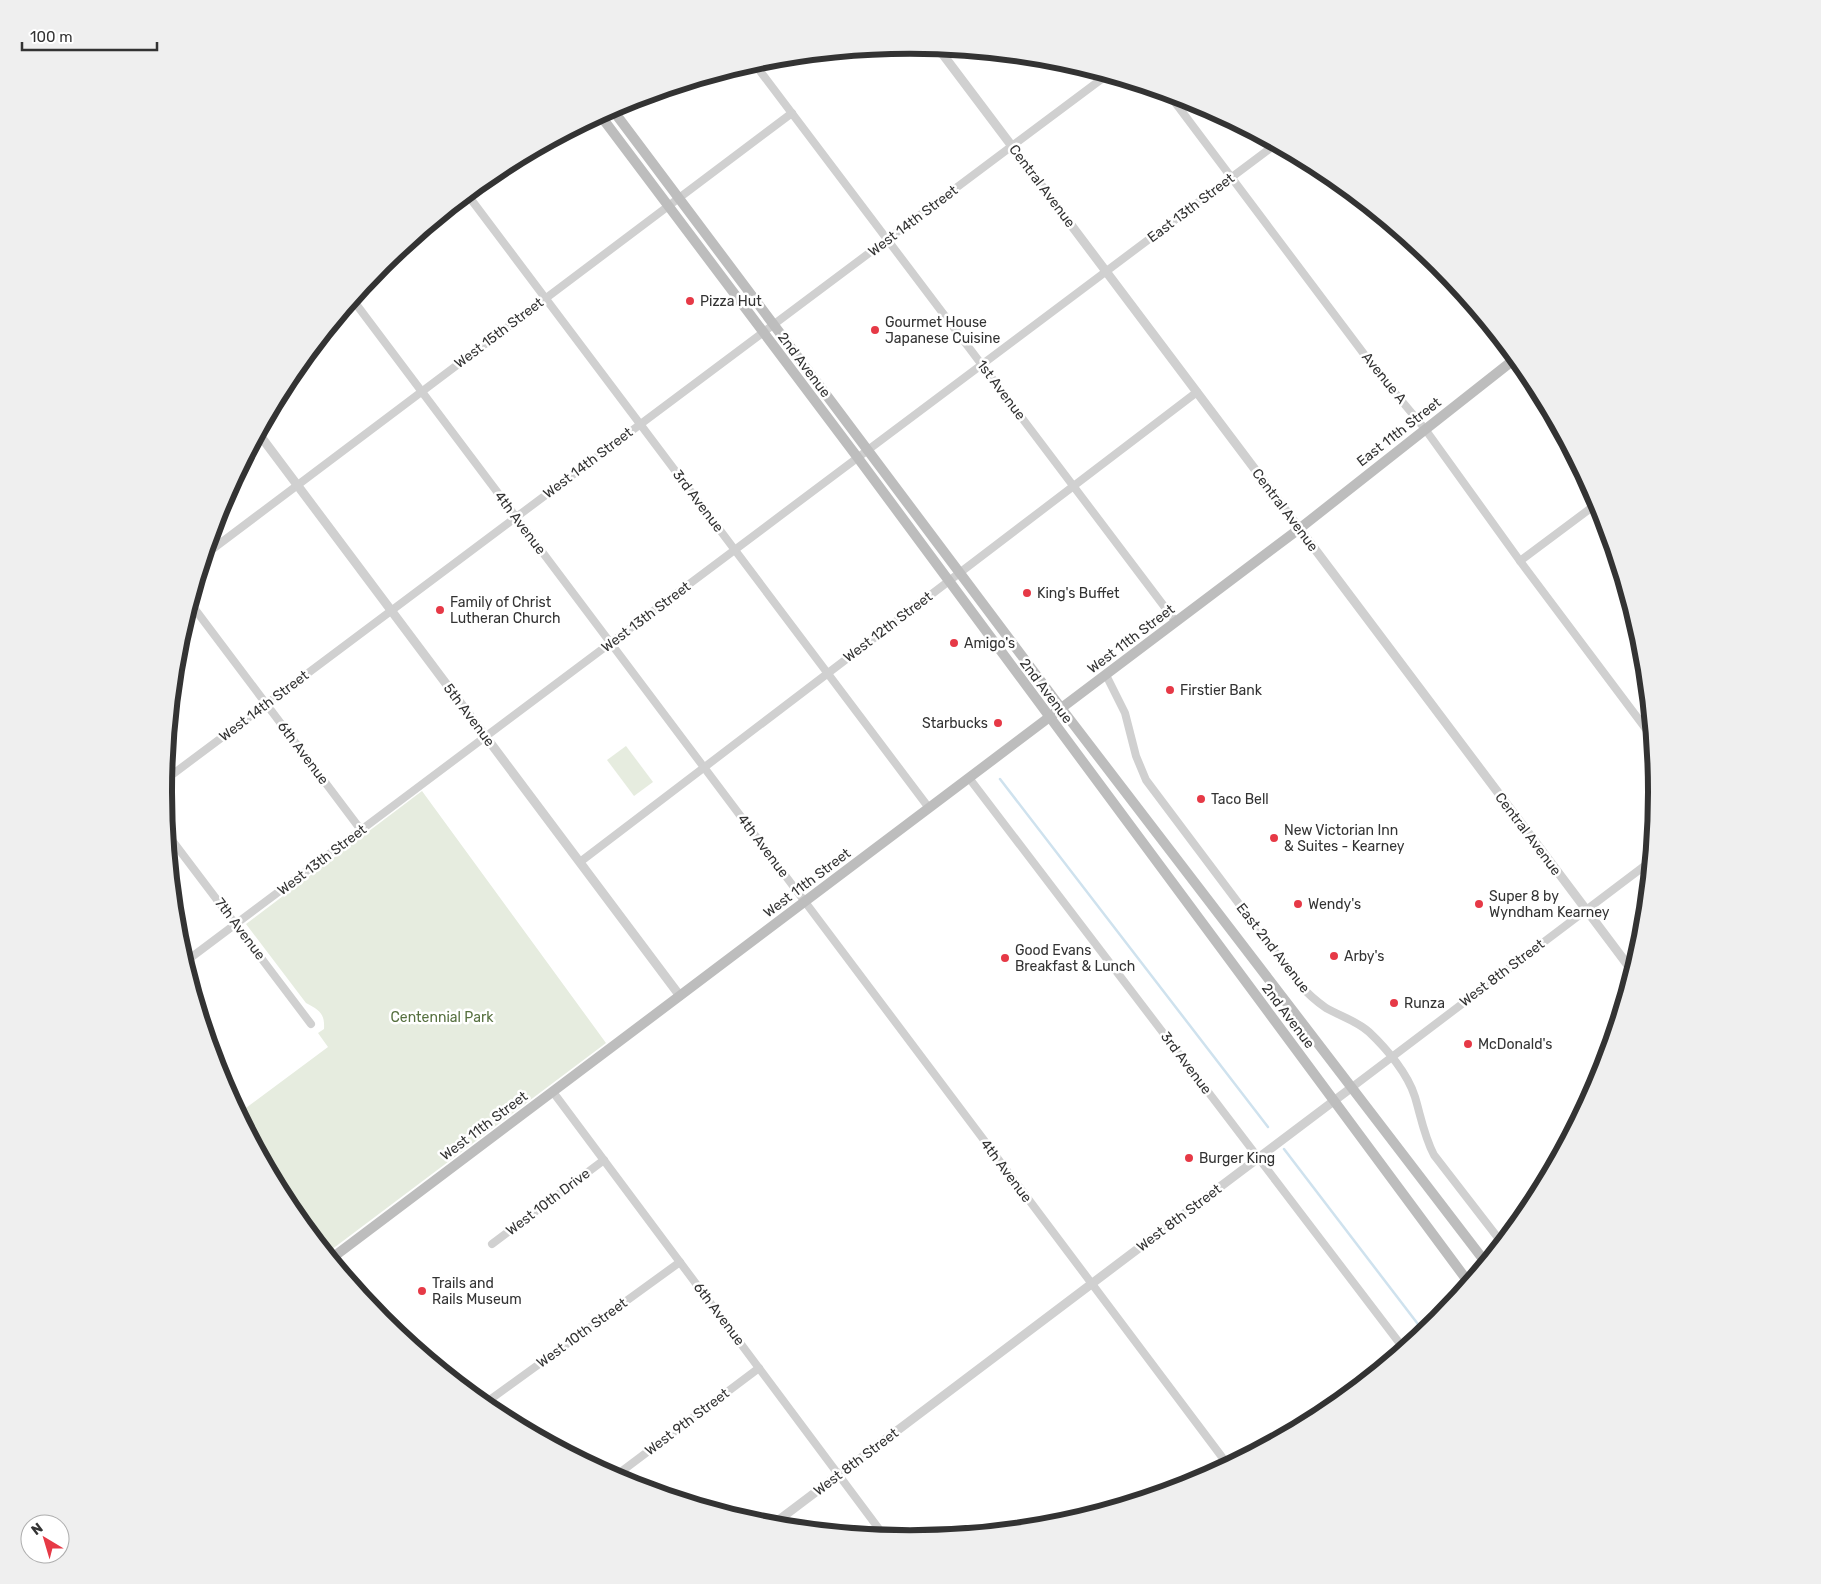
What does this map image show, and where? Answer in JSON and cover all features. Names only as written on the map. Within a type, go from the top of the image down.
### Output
[{"type":"main road","name":"2nd Avenue","points":[[617,115],[1061,708],[1350,1088],[1482,1258]]},
{"type":"main road","name":"2nd Avenue","points":[[604,121],[762,333],[858,458],[1466,1279]]},
{"type":"main road","name":"East 11th Street","points":[[1299,529],[1510,363]]},
{"type":"main road","name":"West 11th Street","points":[[336,1255],[1299,529]]},
{"type":"street","name":"Central Avenue","points":[[943,55],[1628,966]]},
{"type":"street","name":"1st Avenue","points":[[759,70],[1176,622]]},
{"type":"street","name":"West 14th Street","points":[[173,774],[1102,79]]},
{"type":"street","name":"Avenue A","points":[[1176,103],[1376,370],[1425,429],[1520,561],[1645,728]]},
{"type":"street","name":"West 15th Street","points":[[213,548],[792,113]]},
{"type":"street","name":"East 13th Street","points":[[1106,271],[1271,148]]},
{"type":"street","name":"3rd Avenue","points":[[471,199],[929,808]]},
{"type":"street","name":"West 13th Street","points":[[191,958],[1106,271]]},
{"type":"street","name":"4th Avenue","points":[[356,304],[1224,1460]]},
{"type":"street","name":"West 12th Street","points":[[580,862],[1197,392]]},
{"type":"street","name":"5th Avenue","points":[[262,439],[680,996]]},
{"type":"street","points":[[1520,561],[1592,507]]},
{"type":"street","name":"6th Avenue","points":[[195,609],[361,830]]},
{"type":"street","name":"East 2nd Avenue","points":[[1106,675],[1125,714],[1136,756],[1146,780],[1300,985],[1326,1008],[1368,1031],[1391,1057],[1404,1074],[1415,1096],[1427,1140],[1434,1155],[1498,1238]]},
{"type":"street","name":"3rd Avenue","points":[[969,778],[1401,1344]]},
{"type":"street","name":"7th Avenue","points":[[174,843],[311,1024]]},
{"type":"street","name":"West 8th Street","points":[[781,1518],[1644,866]]},
{"type":"street","name":"6th Avenue","points":[[553,1092],[880,1529]]},
{"type":"street","name":"West 10th Drive","points":[[492,1244],[604,1160]]},
{"type":"street","name":"West 10th Street","points":[[491,1399],[680,1262]]},
{"type":"street","name":"West 9th Street","points":[[622,1471],[759,1368]]},
{"type":"green space","points":[[626,746],[653,782],[634,796],[607,760]]},
{"type":"green space","name":"Centennial Park","points":[[422,791],[606,1043],[332,1249],[297,1202],[271,1161],[244,1110],[328,1047],[318,1033],[324,1029],[323,1019],[318,1010],[306,1003],[246,924]]},
{"type":"waterway","points":[[1000,779],[1268,1127]]},
{"type":"waterway","points":[[1284,1149],[1420,1326]]},
{"type":"place","name":"Pizza Hut","points":[[690,301]]},
{"type":"place","name":"Gourmet House Japanese Cuisine","points":[[875,330]]},
{"type":"place","name":"King's Buffet","points":[[1027,593]]},
{"type":"place","name":"Family of Christ Lutheran Church","points":[[440,610]]},
{"type":"place","name":"Amigo's","points":[[954,643]]},
{"type":"place","name":"Firstier Bank","points":[[1170,690]]},
{"type":"place","name":"Starbucks","points":[[998,723]]},
{"type":"place","name":"Taco Bell","points":[[1201,799]]},
{"type":"place","name":"New Victorian Inn & Suites - Kearney","points":[[1274,838]]},
{"type":"place","name":"Wendy's","points":[[1298,904]]},
{"type":"place","name":"Super 8 by Wyndham Kearney","points":[[1479,904]]},
{"type":"place","name":"Arby's","points":[[1334,956]]},
{"type":"place","name":"Good Evans Breakfast & Lunch","points":[[1005,958]]},
{"type":"place","name":"Runza","points":[[1394,1003]]},
{"type":"place","name":"McDonald's","points":[[1468,1044]]},
{"type":"place","name":"Burger King","points":[[1189,1158]]},
{"type":"place","name":"Trails and Rails Museum","points":[[422,1291]]}]
